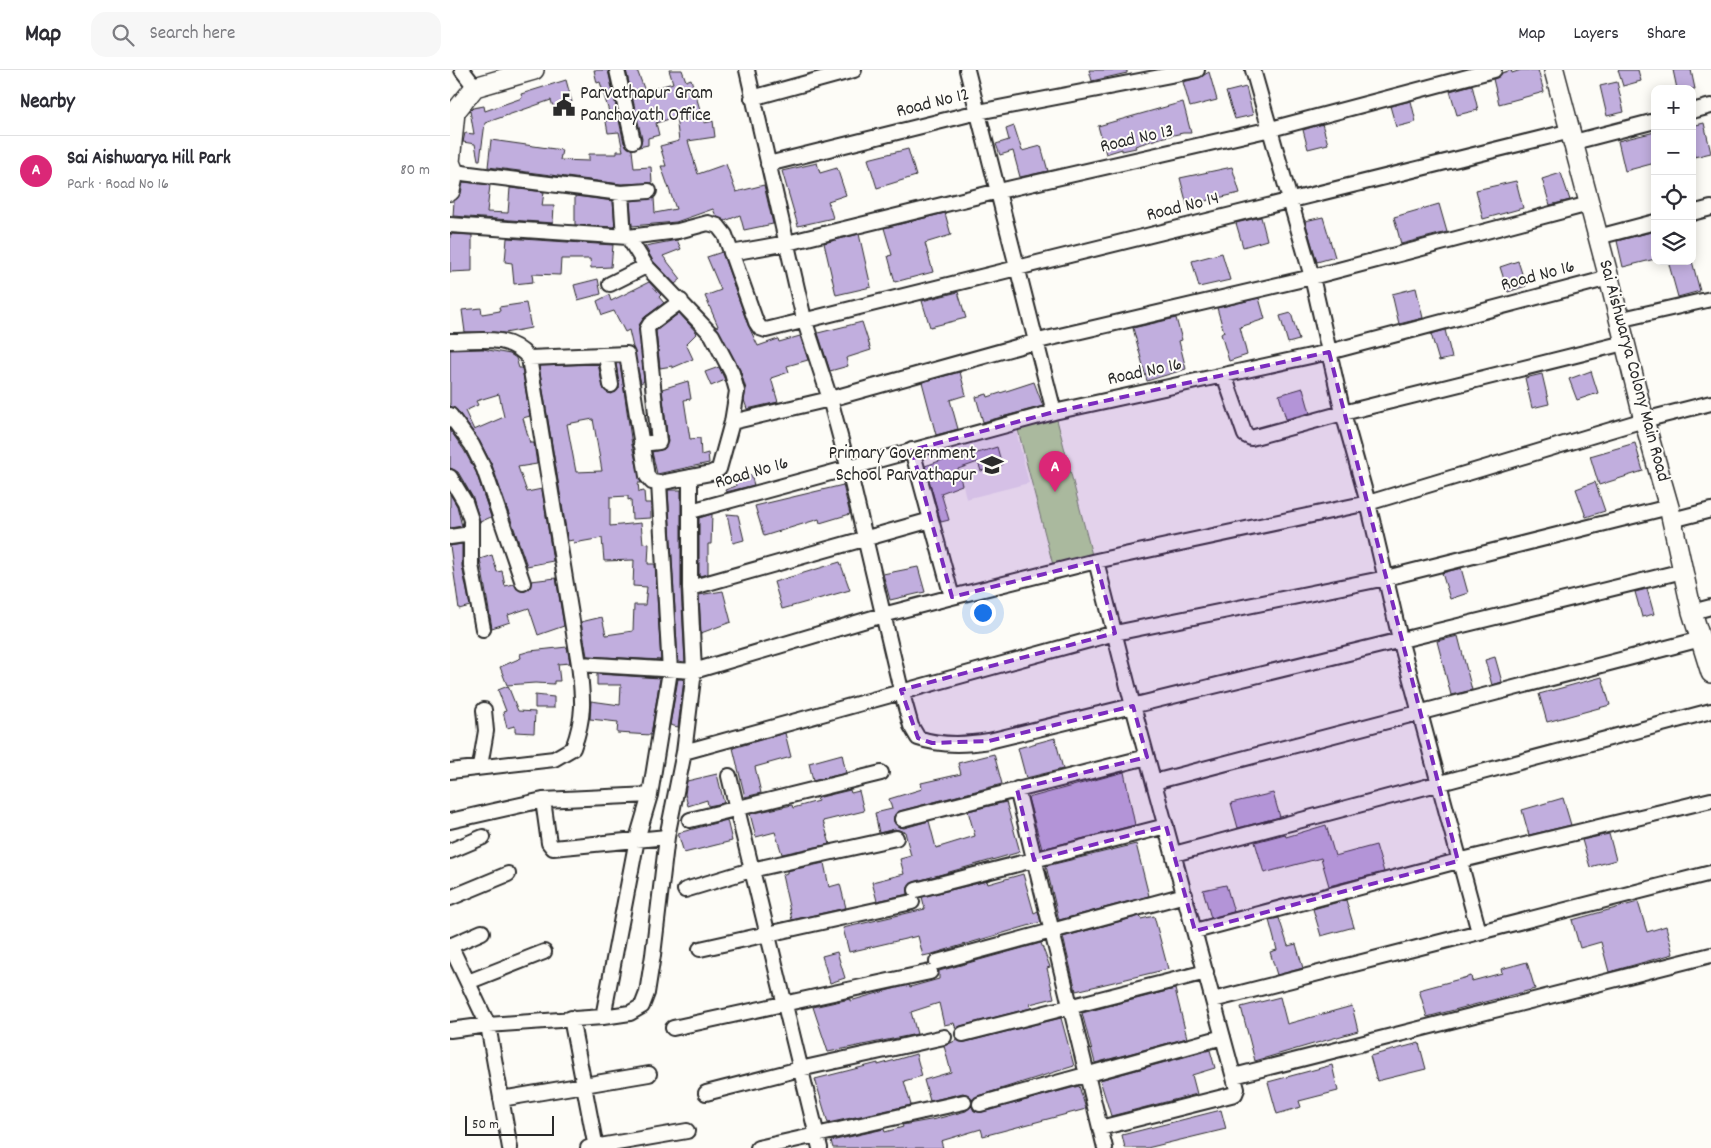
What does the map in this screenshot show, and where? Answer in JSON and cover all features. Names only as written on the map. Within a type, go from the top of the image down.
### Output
[{"type":"street","points":[[462,70],[475,88]]},
{"type":"street","points":[[450,191],[455,112],[475,88],[534,70]]},
{"type":"street","points":[[617,70],[633,141]]},
{"type":"street","points":[[747,70],[804,319],[830,399],[911,726],[918,738],[932,743],[966,745],[989,741],[1683,571]]},
{"type":"street","points":[[752,98],[854,70]]},
{"type":"street","points":[[966,70],[1038,341],[1054,412]]},
{"type":"street","name":"Road No 12","points":[[768,164],[978,112],[1197,70]]},
{"type":"street","points":[[1253,70],[1312,277],[1343,413],[1368,502],[1400,639],[1458,861],[1479,932]]},
{"type":"street","name":"Road No 13","points":[[731,253],[788,243],[999,191],[1271,128],[1494,70]]},
{"type":"street","name":"Sai Aishwarya Colony Main Road","points":[[1554,70],[1610,278],[1618,320],[1670,514],[1692,612],[1711,673]]},
{"type":"street","points":[[1696,110],[1711,106]]},
{"type":"street","name":"Road No 14","points":[[731,253],[760,328],[766,330],[804,319],[1291,202],[1572,137],[1651,122]]},
{"type":"street","points":[[451,165],[621,192],[649,191]]},
{"type":"street","points":[[529,358],[627,354],[647,476],[652,482],[659,482],[711,473],[719,468],[732,422],[737,391],[732,373],[712,335],[646,266],[626,237],[621,192]]},
{"type":"street","points":[[732,422],[830,399],[1038,341],[1312,277],[1589,204]]},
{"type":"street","points":[[1696,212],[1711,208]]},
{"type":"street","points":[[450,225],[626,237],[678,231],[708,223],[718,226],[725,235],[731,253]]},
{"type":"street","points":[[1598,237],[1651,223]]},
{"type":"street","points":[[610,284],[646,266]]},
{"type":"street","name":"Road No 16","points":[[691,511],[848,466],[1054,412],[1329,352],[1610,278]]},
{"type":"street","points":[[1618,320],[1711,299]]},
{"type":"street","points":[[641,444],[660,442],[647,329],[650,324],[681,301]]},
{"type":"street","points":[[450,341],[505,341],[520,347],[529,358],[582,697],[581,726],[573,748],[554,759],[534,763],[480,766],[450,771]]},
{"type":"street","points":[[1224,375],[1245,435],[1252,438],[1343,413],[1624,343]]},
{"type":"street","points":[[606,356],[612,385]]},
{"type":"street","points":[[578,664],[670,672],[694,671],[883,615],[952,597],[1096,561],[1368,502],[1644,420],[1711,403]]},
{"type":"street","points":[[450,415],[472,445],[484,469],[523,583]]},
{"type":"street","points":[[912,450],[952,597]]},
{"type":"street","points":[[450,1030],[488,1025],[603,1017],[630,1013],[642,1006],[647,993],[667,837],[684,752],[694,671],[690,588],[690,477]]},
{"type":"street","points":[[450,478],[465,502],[471,520],[471,565],[483,629]]},
{"type":"street","points":[[603,1017],[638,839],[650,796],[670,672],[659,482]]},
{"type":"street","points":[[684,752],[902,690],[1115,633],[1386,578],[1670,514],[1711,510]]},
{"type":"street","points":[[690,588],[864,541],[931,520]]},
{"type":"street","points":[[450,537],[471,534]]},
{"type":"street","points":[[1096,561],[1133,706],[1237,1089],[1235,1094],[1100,1128]]},
{"type":"street","points":[[1692,612],[1711,608]]},
{"type":"street","points":[[1154,782],[1701,639]]},
{"type":"street","points":[[480,766],[486,731],[484,710]]},
{"type":"street","points":[[1174,854],[1711,711]]},
{"type":"street","points":[[902,819],[1147,757]]},
{"type":"street","points":[[690,820],[881,774]]},
{"type":"street","points":[[729,776],[766,932],[786,1003],[818,1142]]},
{"type":"street","points":[[1017,789],[1105,1148]]},
{"type":"street","points":[[450,821],[543,800],[650,796]]},
{"type":"street","points":[[543,800],[549,843],[553,848],[667,837]]},
{"type":"street","points":[[1195,932],[1458,861],[1711,800]]},
{"type":"street","points":[[700,949],[914,896],[1034,860],[1166,826]]},
{"type":"street","points":[[450,851],[483,837]]},
{"type":"street","points":[[685,890],[751,870],[896,838]]},
{"type":"street","points":[[1213,1000],[1711,873]]},
{"type":"street","points":[[450,898],[508,874]]},
{"type":"street","points":[[673,1028],[934,967],[1051,931],[1185,896]]},
{"type":"street","points":[[482,932],[450,945],[488,1025],[510,1148]]},
{"type":"street","points":[[468,982],[544,952]]},
{"type":"street","points":[[1234,1076],[1711,955]]},
{"type":"street","points":[[963,1034],[1206,972]]},
{"type":"street","points":[[571,1018],[593,1148],[687,1131]]},
{"type":"street","points":[[706,1093],[800,1069],[944,1037]]},
{"type":"street","points":[[980,1104],[1223,1037]]},
{"type":"street","points":[[501,1099],[649,1074]]},
{"type":"street","points":[[758,1148],[818,1142],[964,1102]]},
{"type":"highlighted area","points":[[1329,352],[1458,861],[1195,931],[1166,826],[1034,860],[1017,789],[1147,757],[1133,706],[989,741],[932,743],[918,738],[901,690],[1115,633],[1096,561],[952,597],[912,450],[1054,412]]},
{"type":"shaded area","name":"Primary Government School Parvathapur","points":[[1016,431],[1029,483],[966,499],[955,447]]},
{"type":"green space","points":[[1056,416],[1093,559],[1054,569],[1017,426]]},
{"type":"building","points":[[594,70],[608,70],[624,143],[632,150],[634,168],[651,167],[652,183],[621,184],[488,167],[491,140],[562,150],[560,160],[589,161],[589,154],[617,154],[617,151],[623,151],[619,132],[608,133],[605,116],[610,115],[600,82],[597,83]]},
{"type":"building","points":[[626,70],[637,70],[645,91],[673,83],[669,70],[682,70],[686,81],[691,79],[704,123],[713,121],[715,137],[688,141],[698,174],[726,164],[736,192],[764,185],[773,224],[744,230],[740,215],[725,221],[716,216],[713,209],[676,222],[632,226],[630,201],[654,198],[655,213],[676,209],[661,166],[666,166],[660,146],[679,141],[676,117],[656,123],[659,135],[648,138],[648,145],[639,147],[642,139]]},
{"type":"building","points":[[1089,70],[1127,70],[1127,73],[1092,81]]},
{"type":"building","points":[[1511,70],[1512,73],[1521,70],[1538,70],[1544,92],[1499,104],[1493,79]]},
{"type":"building","points":[[1618,70],[1638,70],[1641,81],[1623,86]]},
{"type":"building","points":[[1673,70],[1691,70],[1694,85],[1676,85]]},
{"type":"building","points":[[1209,72],[1217,100],[1190,107],[1183,82],[1199,78]]},
{"type":"building","points":[[566,80],[572,102],[553,107],[551,100],[485,123],[480,160],[478,160],[475,144],[463,142],[465,133],[474,134],[470,111],[473,108],[484,106],[485,111],[522,98],[521,94]]},
{"type":"building","points":[[1617,82],[1624,112],[1607,116],[1600,86]]},
{"type":"building","points":[[1472,85],[1478,110],[1457,115],[1450,91]]},
{"type":"building","points":[[1246,87],[1253,115],[1235,119],[1226,92]]},
{"type":"building","points":[[1411,101],[1416,122],[1396,127],[1390,106]]},
{"type":"building","points":[[1183,102],[1191,133],[1164,137],[1135,146],[1136,148],[1122,151],[1122,149],[1106,154],[1098,126]]},
{"type":"building","points":[[1704,123],[1711,153],[1696,157],[1696,125]]},
{"type":"building","points":[[1322,124],[1328,144],[1308,149],[1303,130]]},
{"type":"building","points":[[1014,126],[1022,151],[1041,146],[1048,171],[1020,177],[1013,151],[1000,155],[996,144],[1009,140],[1006,129]]},
{"type":"building","points":[[1651,133],[1651,164],[1625,171],[1618,141]]},
{"type":"building","points":[[908,149],[916,176],[877,188],[868,159]]},
{"type":"building","points":[[817,163],[820,173],[837,168],[846,195],[828,201],[833,218],[798,226],[782,171]]},
{"type":"building","points":[[1232,167],[1240,193],[1187,205],[1180,178]]},
{"type":"building","points":[[1561,173],[1570,200],[1550,205],[1542,179]]},
{"type":"building","points":[[1516,181],[1523,208],[1483,219],[1476,190]]},
{"type":"building","points":[[463,182],[490,185],[487,212],[508,213],[510,188],[544,192],[542,206],[554,206],[553,223],[453,216],[454,201],[461,194]]},
{"type":"building","points":[[575,196],[613,201],[615,227],[575,225]]},
{"type":"building","points":[[1439,204],[1447,232],[1401,244],[1394,217]]},
{"type":"building","points":[[945,213],[951,235],[925,243],[933,272],[895,282],[888,256],[892,255],[884,228]]},
{"type":"building","points":[[1261,217],[1267,240],[1243,247],[1236,223]]},
{"type":"building","points":[[1323,217],[1335,257],[1317,262],[1305,221]]},
{"type":"building","points":[[1651,232],[1651,260],[1623,267],[1617,241]]},
{"type":"building","points":[[450,234],[472,235],[472,271],[450,272]]},
{"type":"building","points":[[859,234],[871,287],[836,295],[824,243]]},
{"type":"building","points":[[507,238],[613,245],[611,267],[591,268],[590,259],[561,259],[560,275],[532,274],[533,282],[514,284],[512,263],[505,262]]},
{"type":"building","points":[[677,240],[681,249],[663,256],[681,279],[675,284],[653,261],[645,246]]},
{"type":"building","points":[[722,252],[748,325],[758,346],[778,339],[779,342],[800,336],[808,360],[787,366],[789,372],[771,378],[778,402],[747,409],[744,400],[746,389],[740,370],[716,327],[718,326],[705,296],[721,290],[707,257]]},
{"type":"building","points":[[1222,253],[1230,280],[1199,287],[1192,261]]},
{"type":"building","points":[[1518,261],[1526,286],[1508,292],[1500,267]]},
{"type":"building","points":[[1669,265],[1693,265],[1700,291],[1678,297]]},
{"type":"building","points":[[598,279],[601,294],[578,300],[574,285]]},
{"type":"building","points":[[649,282],[661,295],[659,297],[664,303],[645,317],[639,325],[644,381],[641,383],[629,330],[625,332],[614,311],[602,315],[597,301],[609,295],[611,301]]},
{"type":"building","points":[[1416,288],[1423,318],[1399,324],[1392,294]]},
{"type":"building","points":[[958,292],[966,318],[930,327],[922,301]]},
{"type":"building","points":[[1259,298],[1265,319],[1240,327],[1247,355],[1229,361],[1221,334],[1224,332],[1217,308]]},
{"type":"building","points":[[526,303],[531,328],[505,333],[465,332],[462,310],[481,308],[482,314],[500,311],[499,307]]},
{"type":"building","points":[[679,313],[697,333],[686,344],[693,359],[672,368],[672,366],[660,368],[656,331]]},
{"type":"building","points":[[1291,313],[1299,340],[1288,343],[1280,316]]},
{"type":"building","points":[[1176,318],[1182,340],[1179,341],[1186,369],[1147,381],[1133,328]]},
{"type":"building","points":[[862,322],[871,350],[846,358],[848,366],[830,371],[818,333]]},
{"type":"building","points":[[1445,330],[1452,358],[1439,361],[1431,334]]},
{"type":"building","points":[[483,349],[510,354],[516,358],[519,368],[522,368],[530,416],[523,418],[530,443],[534,443],[537,464],[518,467],[527,492],[542,489],[553,561],[527,566],[492,465],[479,440],[457,410],[450,406],[450,350]],"holes":[[[499,394],[504,417],[474,430],[465,411],[478,405],[476,401]]]},
{"type":"building","points":[[616,363],[620,363],[632,445],[641,483],[638,483],[639,492],[644,491],[645,503],[651,503],[651,518],[632,519],[631,499],[628,500],[628,496],[610,497],[610,526],[641,523],[643,543],[649,544],[648,564],[655,564],[661,660],[587,656],[581,622],[602,617],[606,635],[633,631],[634,605],[645,605],[647,587],[633,586],[634,560],[604,561],[602,538],[574,543],[573,540],[568,541],[539,366],[598,364],[603,387],[608,393],[612,394],[619,388]],"holes":[[[593,419],[602,471],[576,472],[567,424]]]},
{"type":"building","points":[[719,367],[725,380],[711,386],[705,372]]},
{"type":"building","points":[[1591,371],[1598,393],[1577,400],[1569,379]]},
{"type":"building","points":[[960,372],[966,395],[950,400],[958,429],[936,435],[922,382]]},
{"type":"building","points":[[1542,374],[1549,404],[1532,408],[1525,378]]},
{"type":"building","points":[[688,381],[691,399],[684,400],[690,439],[700,438],[701,455],[708,453],[709,463],[657,474],[652,452],[664,449],[668,442],[662,389]]},
{"type":"building","points":[[1034,382],[1043,406],[983,422],[976,397],[987,394],[988,397]]},
{"type":"building","points":[[1303,388],[1310,413],[1286,419],[1279,395]]},
{"type":"building","points":[[450,430],[476,472],[491,517],[480,522],[473,498],[458,472],[450,468]]},
{"type":"building","points":[[1635,443],[1643,471],[1599,485],[1590,456]]},
{"type":"building","points":[[997,447],[1002,465],[981,471],[978,462],[958,469],[962,485],[941,493],[949,520],[941,522],[925,466],[954,456],[955,460]]},
{"type":"building","points":[[751,475],[754,485],[726,492],[725,490],[736,486],[734,479]]},
{"type":"building","points":[[1595,482],[1605,511],[1586,517],[1576,489]]},
{"type":"building","points":[[843,485],[850,514],[820,523],[819,519],[764,536],[755,506]]},
{"type":"building","points":[[668,490],[681,490],[681,588],[685,662],[678,661]]},
{"type":"building","points":[[450,494],[457,506],[462,526],[450,528]]},
{"type":"building","points":[[712,514],[711,544],[708,544],[708,574],[699,576],[699,518]]},
{"type":"building","points":[[727,514],[738,515],[744,540],[733,543]]},
{"type":"building","points":[[462,544],[462,566],[470,606],[459,609],[450,546]]},
{"type":"building","points":[[492,555],[497,572],[502,571],[505,586],[514,584],[521,591],[529,589],[531,581],[556,578],[564,626],[538,635],[529,608],[508,615],[510,622],[492,628],[480,559]]},
{"type":"building","points":[[840,562],[850,590],[782,609],[774,582]]},
{"type":"building","points":[[918,567],[925,592],[890,600],[883,574]]},
{"type":"building","points":[[1461,568],[1468,593],[1450,599],[1442,573]]},
{"type":"building","points":[[1647,589],[1654,614],[1642,617],[1635,592]]},
{"type":"building","points":[[723,591],[731,622],[701,633],[699,595]]},
{"type":"building","points":[[1458,636],[1472,690],[1451,695],[1437,641]]},
{"type":"building","points":[[567,647],[570,663],[558,664],[560,681],[554,681],[554,684],[507,685],[500,667],[521,658],[520,654]]},
{"type":"building","points":[[1495,657],[1502,682],[1492,685],[1485,660]]},
{"type":"building","points":[[597,674],[660,678],[651,735],[617,733],[618,722],[590,719],[591,701],[620,705],[621,685],[597,685]]},
{"type":"building","points":[[1602,677],[1610,705],[1547,722],[1539,694]]},
{"type":"building","points":[[678,679],[684,679],[678,727],[670,725]]},
{"type":"building","points":[[508,686],[518,711],[535,712],[534,733],[515,732],[515,726],[507,728],[503,712],[506,711],[498,690]]},
{"type":"building","points":[[535,695],[554,697],[554,708],[535,708]]},
{"type":"building","points":[[785,733],[791,757],[755,767],[761,793],[745,797],[733,748]]},
{"type":"building","points":[[1055,738],[1063,769],[1026,778],[1018,748]]},
{"type":"building","points":[[842,754],[846,773],[813,781],[809,763]]},
{"type":"building","points":[[994,754],[1002,784],[900,811],[894,816],[894,822],[899,827],[904,828],[929,821],[936,848],[975,836],[968,811],[1006,802],[1020,852],[914,882],[908,887],[908,894],[877,901],[872,882],[904,874],[900,859],[911,856],[905,832],[895,829],[879,833],[875,813],[892,809],[889,799],[922,789],[921,783],[961,774],[958,763]]},
{"type":"building","points":[[1124,772],[1135,825],[1042,849],[1028,798]]},
{"type":"building","points":[[717,774],[724,803],[708,806],[707,800],[688,806],[685,794],[687,781]]},
{"type":"building","points":[[850,790],[851,793],[859,791],[864,811],[823,821],[830,844],[782,854],[775,832],[756,837],[750,814],[792,805],[793,808],[818,801],[817,798]]},
{"type":"building","points":[[1273,793],[1280,817],[1238,828],[1231,803]]},
{"type":"building","points":[[1563,798],[1571,825],[1529,835],[1522,810]]},
{"type":"building","points":[[727,820],[732,841],[684,853],[678,833]]},
{"type":"building","points":[[1326,825],[1335,856],[1376,845],[1384,872],[1329,886],[1321,858],[1264,873],[1255,842],[1285,834],[1286,837]]},
{"type":"building","points":[[1609,834],[1616,860],[1590,867],[1582,840]]},
{"type":"building","points":[[1136,844],[1149,896],[1059,920],[1046,866]]},
{"type":"building","points":[[824,863],[829,887],[840,884],[846,908],[792,920],[782,875],[787,873],[787,871]]},
{"type":"building","points":[[1023,874],[1034,913],[1038,911],[1041,922],[923,956],[918,936],[849,952],[843,928],[925,909],[922,897],[987,881],[988,884]]},
{"type":"building","points":[[1226,885],[1234,912],[1211,918],[1203,890]]},
{"type":"building","points":[[1346,900],[1354,927],[1321,936],[1313,909]]},
{"type":"building","points":[[1638,902],[1647,932],[1666,926],[1673,954],[1609,972],[1601,942],[1580,948],[1572,920]]},
{"type":"building","points":[[1140,916],[1141,919],[1154,916],[1168,969],[1076,991],[1063,937]]},
{"type":"building","points":[[1279,918],[1288,946],[1296,944],[1303,968],[1277,975],[1270,952],[1277,950],[1269,920]]},
{"type":"building","points":[[1041,943],[1050,967],[1047,968],[1054,998],[1030,1004],[1031,1008],[961,1026],[956,1029],[954,1023],[944,1025],[939,1003],[911,1012],[917,1034],[828,1052],[813,1007],[850,999],[850,1001],[939,979],[939,971]]},
{"type":"building","points":[[837,952],[845,978],[830,983],[822,956]]},
{"type":"building","points":[[1527,962],[1535,989],[1427,1017],[1419,990],[1471,976],[1472,981],[1502,973],[1501,969]]},
{"type":"building","points":[[1175,989],[1187,1038],[1095,1063],[1082,1013]]},
{"type":"building","points":[[1280,997],[1287,1024],[1352,1006],[1358,1031],[1255,1061],[1241,1007]]},
{"type":"building","points":[[1061,1018],[1074,1066],[978,1096],[972,1100],[970,1096],[963,1093],[930,1101],[924,1080],[951,1072],[944,1046],[957,1040],[965,1042]]},
{"type":"building","points":[[1419,1043],[1426,1069],[1377,1081],[1370,1056]]},
{"type":"building","points":[[1210,1050],[1215,1068],[1192,1075],[1197,1094],[1111,1116],[1100,1080]]},
{"type":"building","points":[[916,1054],[922,1076],[904,1081],[911,1105],[828,1123],[815,1079],[878,1063],[878,1065]]},
{"type":"building","points":[[1332,1065],[1338,1091],[1299,1101],[1301,1107],[1277,1114],[1268,1082]]},
{"type":"building","points":[[1079,1086],[1086,1109],[983,1136],[981,1129],[941,1141],[943,1148],[833,1148],[831,1141],[884,1129],[885,1132],[903,1127],[902,1125],[966,1111],[972,1106],[974,1111],[982,1112]]},
{"type":"building","points":[[1221,1110],[1226,1129],[1147,1148],[1125,1148],[1122,1135]]},
{"type":"place","name":"Parvathapur Gram Panchayath Office","points":[[564,105]]},
{"type":"place","name":"Primary Government School Parvathapur","points":[[992,465]]},
{"type":"place","name":"Sai Aishwarya Hill Park","points":[[1055,492]]}]
